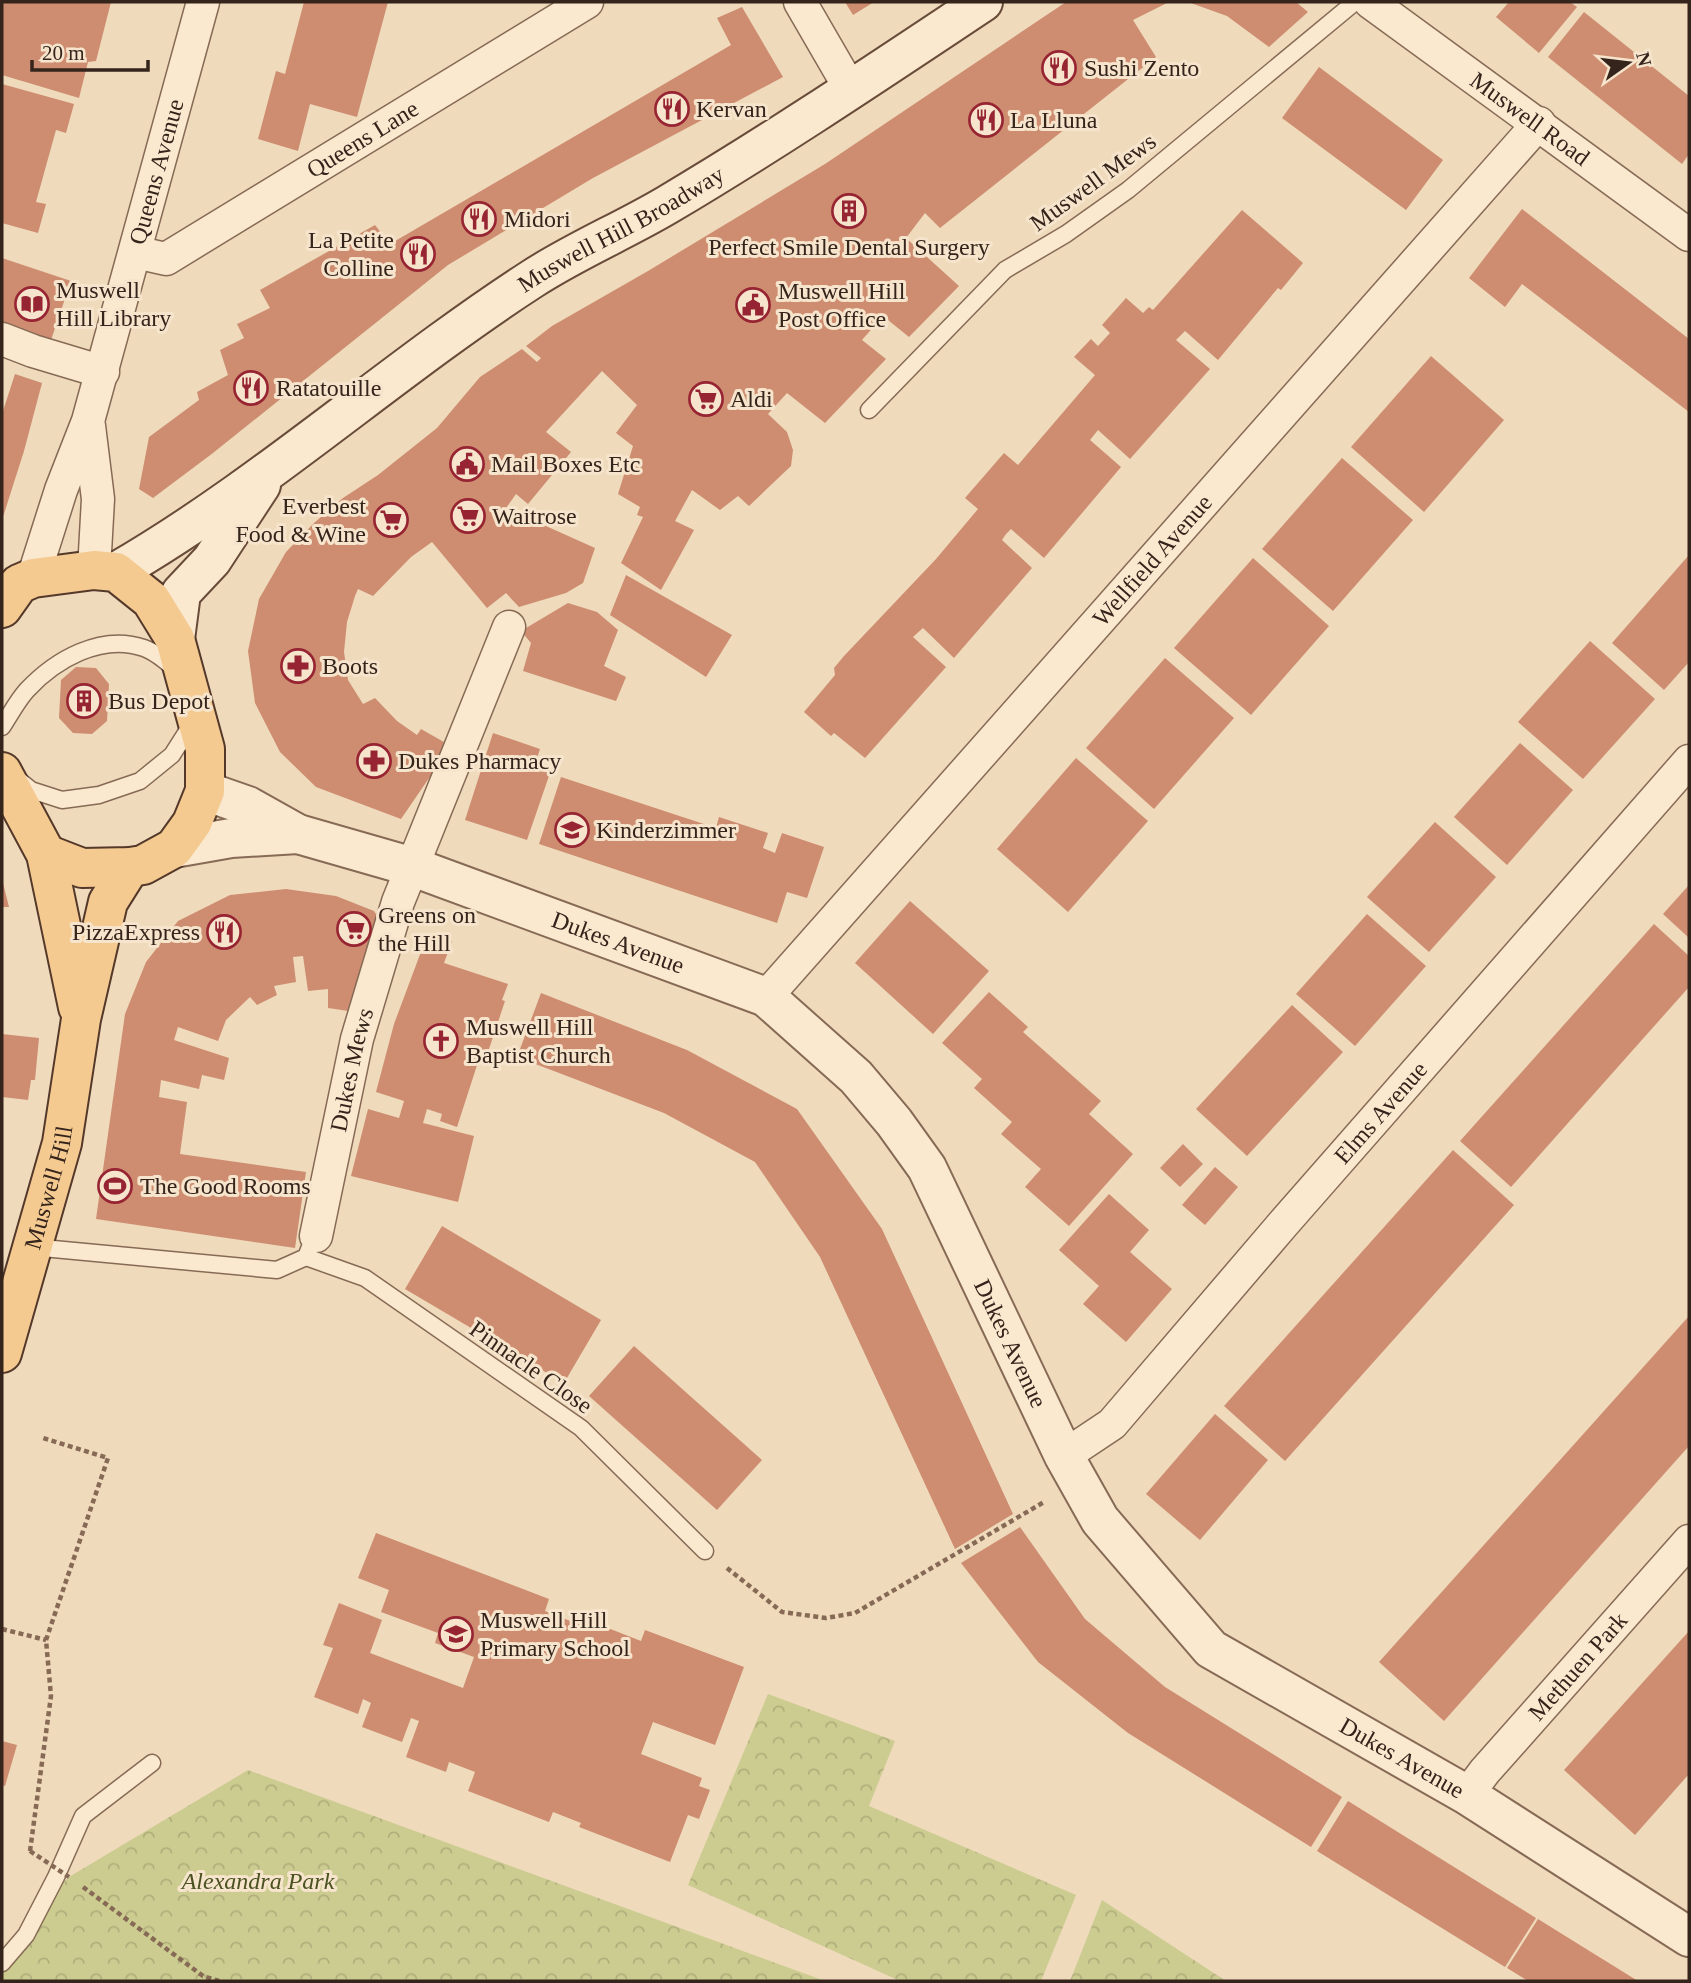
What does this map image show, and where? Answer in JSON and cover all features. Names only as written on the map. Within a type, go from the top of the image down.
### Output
[{"type":"main road","points":[[14,588],[105,571],[151,600],[175,639],[205,749],[205,791],[192,823],[174,848],[144,865],[130,867],[82,868],[46,854]]},
{"type":"main road","name":"Muswell Hill","points":[[2,769],[46,854],[81,1019]]},
{"type":"main road","name":"Muswell Hill","points":[[2,1353],[23,1267],[62,1143],[81,1019],[108,902],[130,867]]},
{"type":"street","name":"Queens Avenue","points":[[14,588],[61,490],[88,421],[203,2]]},
{"type":"street","name":"Queens Lane","points":[[135,252],[166,259],[587,2]]},
{"type":"street","points":[[800,2],[851,90]]},
{"type":"street","name":"Muswell Hill Broadway","points":[[105,571],[149,553],[270,471],[342,414],[533,278],[666,205],[851,90],[984,2]]},
{"type":"street","name":"Muswell Road","points":[[1370,2],[1689,235]]},
{"type":"street","name":"Wellfield Avenue","points":[[766,997],[1539,123]]},
{"type":"street","points":[[2,339],[103,372]]},
{"type":"street","name":"Queens Avenue","points":[[88,421],[105,571]]},
{"type":"street","name":"Muswell Hill Broadway","points":[[175,639],[181,593],[212,560],[270,471]]},
{"type":"street","name":"Dukes Mews","points":[[311,1247],[356,1039],[398,902],[509,627]]},
{"type":"street","name":"Elms Avenue","points":[[1064,1456],[1112,1424],[1283,1224],[1689,761]]},
{"type":"street","name":"Dukes Avenue","points":[[205,791],[248,806],[298,834],[413,867],[766,997],[856,1077],[894,1122],[927,1168],[1064,1456],[1100,1520],[1212,1649],[1467,1795],[1689,1937]]},
{"type":"street","name":"Dukes Avenue","points":[[174,848],[231,838],[298,834]]},
{"type":"street","name":"Methuen Park","points":[[1467,1795],[1485,1771],[1689,1541]]},
{"type":"lane","name":"Muswell Mews","points":[[869,410],[1005,270],[1066,234],[1128,190],[1355,2]]},
{"type":"lane","points":[[2,727],[25,692],[51,668],[83,650],[112,644],[145,648],[186,678]]},
{"type":"lane","points":[[2,769],[31,790],[62,800],[99,795],[140,781],[172,755],[196,717]]},
{"type":"lane","points":[[23,1267],[277,1270],[311,1247]]},
{"type":"lane","name":"Pinnacle Close","points":[[311,1247],[365,1278],[581,1428],[705,1551]]},
{"type":"lane","points":[[2,1963],[26,1935],[83,1816],[152,1763]]},
{"type":"path","points":[[43,1438],[108,1458],[46,1640],[51,1696],[30,1851],[203,1976],[219,1981]]},
{"type":"path","points":[[705,1551],[782,1612],[826,1618],[855,1613],[1044,1502]]},
{"type":"path","points":[[2,1629],[46,1640]]},
{"type":"green space","points":[[768,1694],[895,1741],[869,1806],[1076,1895],[1041,1981],[900,1981],[688,1885]]},
{"type":"green space","name":"Alexandra Park","points":[[248,1770],[825,1981],[2,1981],[2,1962],[23,1921],[69,1877]]},
{"type":"green space","points":[[1102,1900],[1226,1981],[1070,1981]]},
{"type":"building","points":[[2,2],[111,2],[96,61],[88,62],[79,98],[2,75]]},
{"type":"building","points":[[304,2],[388,2],[357,117],[310,104],[298,151],[258,139],[276,71],[285,74]]},
{"type":"building","points":[[845,2],[874,2],[853,15]]},
{"type":"building","points":[[1066,2],[1169,2],[1133,20],[1156,57],[940,228],[925,213],[906,238],[959,286],[909,337],[883,316],[862,340],[886,359],[825,423],[787,393],[768,414],[787,432],[793,450],[791,466],[749,506],[738,496],[720,510],[692,490],[675,521],[694,530],[661,590],[621,563],[643,517],[637,515],[640,507],[618,494],[633,446],[616,433],[637,405],[602,371],[546,432],[571,452],[528,504],[516,494],[506,508],[595,548],[583,583],[566,593],[519,607],[506,593],[487,608],[432,542],[411,557],[373,596],[358,589],[347,622],[344,652],[348,680],[363,704],[375,698],[397,721],[417,735],[421,729],[451,746],[401,819],[316,787],[280,752],[255,703],[248,651],[259,599],[286,552],[314,523],[437,428],[480,377],[522,349],[537,362],[541,358],[526,346],[552,326],[825,164]]},
{"type":"building","points":[[1188,2],[1296,2],[1308,12],[1269,47],[1227,16]]},
{"type":"building","points":[[1509,2],[1570,2],[1577,7],[1539,53],[1496,17]]},
{"type":"building","points":[[742,7],[783,77],[593,178],[448,265],[153,498],[139,489],[149,437],[199,400],[197,392],[228,375],[220,350],[244,338],[237,324],[270,308],[260,290],[375,225],[390,244],[731,45],[717,18]]},
{"type":"building","points":[[1584,12],[1689,96],[1689,154],[1682,164],[1548,57]]},
{"type":"building","points":[[1319,67],[1443,160],[1406,210],[1282,118]]},
{"type":"building","points":[[2,84],[74,104],[66,133],[56,130],[36,202],[46,204],[38,233],[2,223]]},
{"type":"building","points":[[1522,209],[1689,339],[1689,412],[1522,284],[1505,307],[1469,278]]},
{"type":"building","points":[[1242,210],[1303,263],[1281,290],[1278,288],[1218,360],[1185,331],[1176,340],[1210,369],[1130,459],[1098,430],[1090,440],[1121,467],[1044,558],[1011,529],[1006,534],[1002,540],[1032,568],[954,658],[923,628],[913,637],[946,667],[865,758],[834,733],[831,736],[804,712],[835,675],[834,668],[844,656],[936,559],[978,509],[965,498],[1004,453],[1018,465],[1095,375],[1074,357],[1091,339],[1098,346],[1110,333],[1102,325],[1126,298],[1143,313],[1149,307],[1153,310]]},
{"type":"building","name":"Muswell Hill Library","points":[[2,258],[71,281],[50,343],[2,326]]},
{"type":"building","points":[[1431,356],[1504,420],[1424,512],[1351,447]]},
{"type":"building","points":[[15,374],[42,383],[2,520],[2,414]]},
{"type":"building","points":[[1342,458],[1413,520],[1333,611],[1262,549]]},
{"type":"building","points":[[1689,555],[1689,662],[1664,690],[1612,643]]},
{"type":"building","points":[[1253,558],[1329,626],[1251,715],[1174,648]]},
{"type":"building","points":[[626,575],[732,635],[706,677],[610,615]]},
{"type":"building","points":[[568,603],[597,612],[618,630],[604,666],[626,677],[616,701],[523,671],[531,643],[521,631]]},
{"type":"building","points":[[1590,641],[1655,699],[1583,779],[1518,722]]},
{"type":"building","points":[[1165,658],[1234,718],[1154,809],[1086,748]]},
{"type":"building","name":"Bus Depot","points":[[76,667],[96,668],[109,684],[107,721],[92,734],[73,733],[59,718],[61,680]]},
{"type":"building","points":[[493,733],[540,749],[534,767],[550,773],[527,840],[465,820]]},
{"type":"building","points":[[1520,743],[1573,790],[1507,865],[1454,817]]},
{"type":"building","points":[[1076,758],[1148,821],[1068,912],[997,849]]},
{"type":"building","points":[[561,777],[716,828],[719,817],[768,833],[763,848],[775,853],[782,833],[824,847],[807,898],[787,892],[777,923],[539,844]]},
{"type":"building","points":[[1435,822],[1496,877],[1429,952],[1367,897]]},
{"type":"building","points":[[3,883],[9,907],[2,907]]},
{"type":"building","points":[[1689,885],[1689,938],[1663,914]]},
{"type":"building","points":[[286,889],[336,896],[374,911],[382,923],[355,1012],[328,1008],[328,989],[308,991],[303,956],[293,957],[296,982],[274,986],[277,995],[257,1005],[250,997],[226,1020],[218,1041],[178,1027],[174,1040],[229,1058],[224,1080],[202,1075],[199,1089],[161,1080],[159,1097],[187,1102],[180,1154],[306,1172],[295,1248],[96,1219],[125,1014],[146,962],[178,921],[230,895]]},
{"type":"building","points":[[910,901],[989,971],[933,1034],[855,963]]},
{"type":"building","points":[[1367,914],[1426,966],[1355,1046],[1296,994]]},
{"type":"building","points":[[1654,924],[1689,956],[1689,987],[1511,1187],[1460,1141]]},
{"type":"building","name":"Muswell Hill Baptist Church","points":[[428,933],[452,941],[444,963],[508,984],[486,1058],[480,1056],[457,1127],[440,1121],[442,1114],[427,1109],[423,1123],[474,1136],[458,1202],[351,1176],[368,1109],[399,1118],[404,1101],[376,1092],[394,1024]]},
{"type":"building","points":[[989,992],[1028,1027],[1023,1032],[1101,1101],[1089,1114],[1133,1154],[1069,1226],[1025,1187],[1041,1169],[1001,1134],[1012,1122],[974,1088],[982,1079],[942,1043]]},
{"type":"building","points":[[541,993],[687,1050],[797,1109],[882,1229],[1013,1514],[955,1549],[820,1257],[755,1162],[664,1113],[517,1057]]},
{"type":"building","points":[[1292,1005],[1343,1052],[1247,1156],[1196,1109]]},
{"type":"building","points":[[2,1034],[39,1038],[35,1080],[31,1080],[28,1100],[2,1097]]},
{"type":"building","points":[[1183,1144],[1203,1164],[1180,1187],[1160,1168]]},
{"type":"building","points":[[1453,1150],[1514,1205],[1285,1461],[1224,1406]]},
{"type":"building","points":[[1215,1167],[1238,1187],[1205,1225],[1182,1205]]},
{"type":"building","points":[[1109,1194],[1149,1230],[1130,1252],[1172,1289],[1126,1342],[1083,1304],[1099,1286],[1059,1250]]},
{"type":"building","points":[[442,1226],[601,1320],[564,1383],[405,1289]]},
{"type":"building","points":[[1689,1316],[1689,1446],[1444,1721],[1379,1662]]},
{"type":"building","points":[[634,1346],[762,1460],[717,1510],[589,1396]]},
{"type":"building","points":[[1215,1414],[1268,1460],[1200,1540],[1146,1494]]},
{"type":"building","points":[[1020,1527],[1085,1619],[1165,1687],[1342,1797],[1311,1847],[1128,1733],[1038,1662],[961,1563]]},
{"type":"building","points":[[376,1533],[549,1599],[545,1611],[583,1626],[585,1619],[641,1641],[645,1630],[744,1667],[715,1745],[653,1722],[641,1754],[702,1778],[699,1786],[710,1790],[699,1819],[688,1815],[670,1862],[579,1827],[581,1823],[553,1812],[549,1822],[468,1791],[475,1772],[449,1762],[446,1772],[406,1757],[419,1721],[411,1718],[402,1742],[362,1727],[371,1703],[363,1699],[358,1714],[314,1697],[333,1648],[323,1645],[339,1603],[382,1620],[370,1653],[463,1688],[474,1657],[435,1643],[438,1633],[381,1612],[389,1590],[358,1578]]},
{"type":"building","points":[[1689,1631],[1689,1774],[1635,1835],[1564,1770]]},
{"type":"building","points":[[2,1741],[17,1745],[5,1786],[2,1785]]},
{"type":"building","points":[[1348,1801],[1536,1918],[1505,1967],[1317,1851]]},
{"type":"building","points":[[1538,1919],[1638,1981],[1528,1981],[1507,1968]]},
{"type":"place","name":"Sushi Zento","points":[[1059,68]]},
{"type":"place","name":"Kervan","points":[[672,109]]},
{"type":"place","name":"La Lluna","points":[[986,120]]},
{"type":"place","name":"Perfect Smile Dental Surgery","points":[[849,211]]},
{"type":"place","name":"Midori","points":[[479,219]]},
{"type":"place","name":"La Petite Colline","points":[[418,254]]},
{"type":"place","name":"Muswell Hill Library","points":[[32,304]]},
{"type":"place","name":"Muswell Hill Post Office","points":[[753,305]]},
{"type":"place","name":"Ratatouille","points":[[251,388]]},
{"type":"place","name":"Aldi","points":[[706,399]]},
{"type":"place","name":"Mail Boxes Etc","points":[[467,464]]},
{"type":"place","name":"Waitrose","points":[[468,516]]},
{"type":"place","name":"Everbest Food & Wine","points":[[391,520]]},
{"type":"place","name":"Boots","points":[[298,666]]},
{"type":"place","name":"Bus Depot","points":[[84,701]]},
{"type":"place","name":"Dukes Pharmacy","points":[[374,761]]},
{"type":"place","name":"Kinderzimmer","points":[[572,830]]},
{"type":"place","name":"Greens on the Hill","points":[[354,929]]},
{"type":"place","name":"PizzaExpress","points":[[224,932]]},
{"type":"place","name":"Muswell Hill Baptist Church","points":[[441,1041]]},
{"type":"place","name":"The Good Rooms","points":[[115,1186]]},
{"type":"place","name":"Muswell Hill Primary School","points":[[456,1634]]}]
